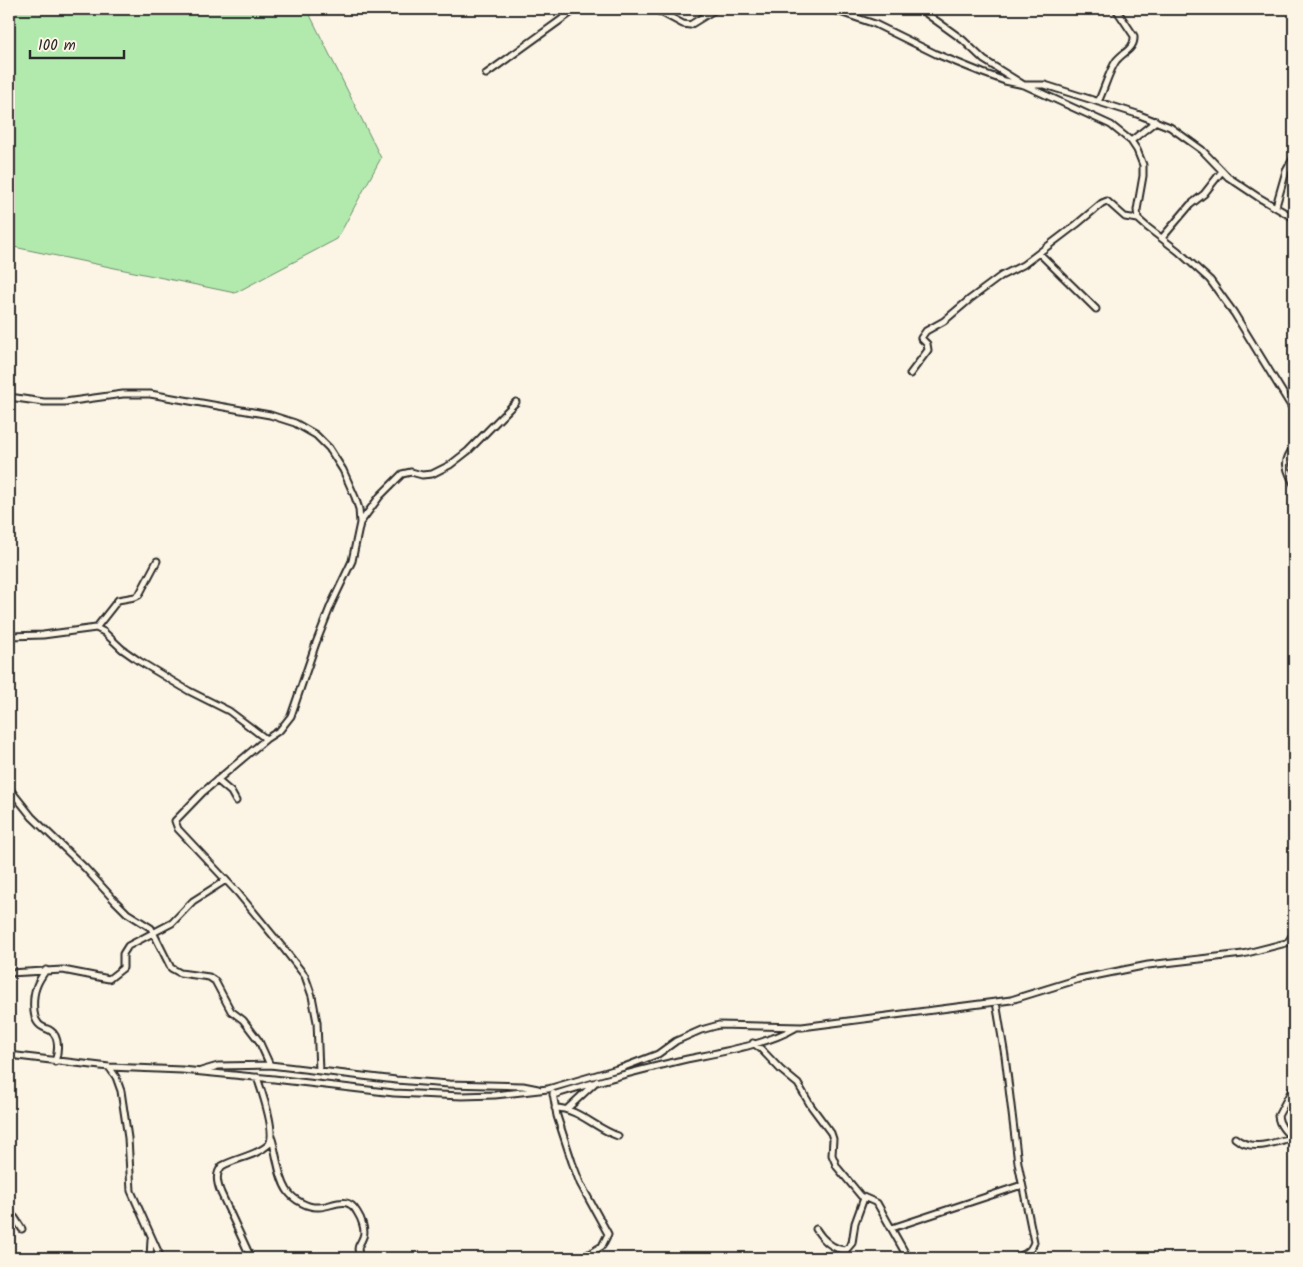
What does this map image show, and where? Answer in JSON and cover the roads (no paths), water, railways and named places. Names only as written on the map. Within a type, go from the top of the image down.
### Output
[{"type":"street","points":[[486,74],[576,9]]},
{"type":"street","points":[[655,9],[683,24],[690,25],[716,9]]},
{"type":"street","points":[[831,9],[875,24],[936,54],[1005,81],[1024,85],[1045,85],[1170,127],[1202,150],[1222,171],[1258,197],[1294,218]]},
{"type":"street","points":[[920,9],[963,40],[984,60],[1024,85],[1111,125],[1131,142],[1137,150],[1143,165],[1137,210],[1138,219]]},
{"type":"street","points":[[1098,102],[1115,62],[1131,48],[1134,40],[1134,36],[1116,9]]},
{"type":"street","points":[[1131,142],[1156,121]]},
{"type":"street","points":[[1276,206],[1286,171],[1294,157]]},
{"type":"street","points":[[1162,238],[1190,205],[1204,194],[1222,171]]},
{"type":"street","points":[[910,374],[928,350],[927,344],[921,338],[923,334],[944,321],[1001,276],[1020,267],[1104,201],[1107,201],[1125,217],[1138,219],[1200,270],[1215,287],[1255,345],[1294,411]]},
{"type":"street","points":[[1039,253],[1096,308]]},
{"type":"street","points":[[9,397],[44,402],[65,402],[124,394],[150,394],[270,415],[295,424],[316,435],[334,456],[356,497],[360,523],[352,561],[331,605],[316,643],[293,714],[280,730],[266,739],[216,780],[175,821],[178,829],[192,846],[226,880],[280,943],[305,976],[312,996],[317,1022],[319,1071]]},
{"type":"street","points":[[360,523],[380,496],[402,474],[411,472],[422,475],[432,474],[450,465],[464,455],[516,402]]},
{"type":"street","points":[[1294,447],[1288,454],[1286,464],[1294,484]]},
{"type":"street","points":[[96,628],[118,600],[139,595],[157,561]]},
{"type":"street","points":[[9,636],[96,628],[104,632],[122,650],[189,691],[229,711],[266,739]]},
{"type":"street","points":[[216,780],[231,792],[236,801]]},
{"type":"street","points":[[9,788],[32,817],[85,868],[127,913],[154,932],[171,968],[180,973],[209,977],[215,981],[231,1010],[243,1020],[259,1041],[270,1065]]},
{"type":"street","points":[[9,973],[46,970],[84,973],[109,979],[122,968],[123,954],[128,946],[172,923],[193,900],[226,880]]},
{"type":"street","points":[[1288,942],[1294,933]]},
{"type":"street","points":[[9,1055],[109,1067],[257,1077],[394,1093],[453,1096],[495,1095],[554,1088],[624,1067],[658,1054],[676,1041],[701,1030],[719,1025],[797,1027],[996,1002],[1079,979],[1148,965],[1243,954],[1294,941]]},
{"type":"street","points":[[46,970],[36,986],[35,1011],[37,1022],[52,1032],[55,1037],[58,1049],[56,1062]]},
{"type":"street","points":[[996,1002],[1022,1185],[1034,1242],[1028,1252],[1014,1258]]},
{"type":"street","points":[[553,1095],[597,1081],[781,1036],[797,1027]]},
{"type":"street","points":[[753,1043],[798,1084],[811,1106],[831,1133],[833,1140],[832,1155],[837,1167],[864,1198],[877,1203],[908,1258]]},
{"type":"street","points":[[198,1072],[218,1066],[270,1065],[388,1079],[450,1084],[523,1086],[543,1090]]},
{"type":"street","points":[[109,1067],[116,1077],[121,1091],[128,1138],[131,1191],[161,1258]]},
{"type":"street","points":[[567,1110],[597,1081],[601,1074]]},
{"type":"street","points":[[257,1077],[285,1187],[294,1198],[303,1204],[317,1208],[332,1203],[342,1202],[350,1204],[356,1210],[364,1229],[364,1237],[359,1243],[357,1250],[360,1258]]},
{"type":"street","points":[[554,1088],[555,1108],[580,1183],[608,1234],[602,1246],[582,1258]]},
{"type":"street","points":[[1293,1137],[1281,1126],[1278,1116],[1294,1088]]},
{"type":"street","points":[[555,1108],[567,1110],[601,1130],[618,1136]]},
{"type":"street","points":[[1235,1138],[1242,1143],[1256,1146],[1293,1137]]},
{"type":"street","points":[[251,1258],[221,1193],[217,1176],[218,1170],[222,1166],[261,1149],[272,1138]]},
{"type":"street","points":[[892,1228],[1022,1185]]},
{"type":"street","points":[[816,1229],[825,1241],[842,1250],[846,1250],[852,1242],[855,1223],[864,1198]]},
{"type":"street","points":[[9,1213],[15,1218],[22,1229]]},
{"type":"street","points":[[150,1258],[151,1239]]}]
